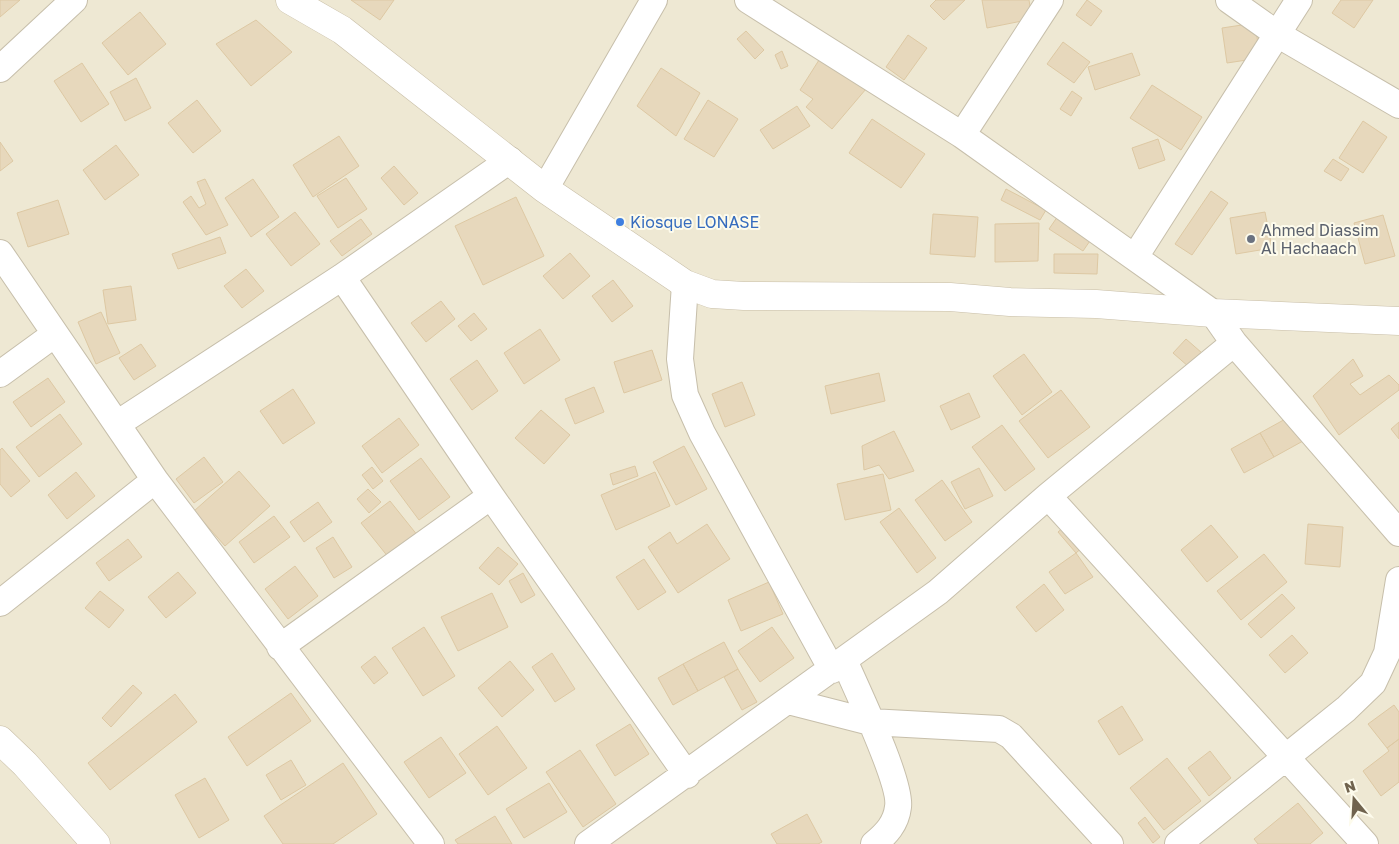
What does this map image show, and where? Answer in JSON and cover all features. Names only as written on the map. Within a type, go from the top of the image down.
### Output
[{"type":"street","points":[[0,69],[74,0]]},
{"type":"street","points":[[290,0],[342,30],[546,189],[684,284],[712,294],[744,296],[950,297],[1010,302],[1096,304],[1213,314],[1399,321]]},
{"type":"street","points":[[546,189],[654,0]]},
{"type":"street","points":[[748,0],[962,135],[1213,314],[1234,343],[1399,532]]},
{"type":"street","points":[[1229,0],[1277,34],[1399,105]]},
{"type":"street","points":[[1135,257],[1299,0]]},
{"type":"street","points":[[962,135],[1044,4]]},
{"type":"street","points":[[117,424],[342,276],[510,160]]},
{"type":"street","points":[[0,253],[155,480],[431,844]]},
{"type":"street","points":[[342,276],[491,496],[687,775]]},
{"type":"street","points":[[684,284],[680,359],[685,395],[702,433],[870,722],[890,768],[899,805],[894,823],[874,844]]},
{"type":"street","points":[[0,374],[55,334]]},
{"type":"street","points":[[588,844],[687,775],[938,592],[1048,496],[1234,343]]},
{"type":"street","points":[[0,603],[155,480]]},
{"type":"street","points":[[280,647],[491,496]]},
{"type":"street","points":[[1048,496],[1366,844]]},
{"type":"street","points":[[1178,844],[1346,709],[1373,683],[1387,652],[1399,580]]},
{"type":"street","points":[[788,701],[870,722],[999,728],[1010,736],[1110,844]]},
{"type":"street","points":[[0,740],[25,764],[96,844]]},
{"type":"shaded area","points":[[0,0],[1399,0],[1399,844],[0,844]]},
{"type":"building","points":[[0,0],[20,0],[0,17]]},
{"type":"building","points":[[351,0],[394,0],[380,20]]},
{"type":"building","points":[[936,0],[965,0],[944,20],[930,6]]},
{"type":"building","points":[[982,0],[1029,0],[1032,19],[987,28]]},
{"type":"building","points":[[1087,0],[1102,11],[1091,26],[1076,15]]},
{"type":"building","points":[[1341,0],[1373,0],[1354,28],[1332,13]]},
{"type":"building","points":[[140,12],[166,44],[128,75],[102,43]]},
{"type":"building","points":[[256,20],[292,52],[251,86],[216,44]]},
{"type":"building","points":[[1255,23],[1260,58],[1227,63],[1222,28]]},
{"type":"building","points":[[746,31],[764,50],[755,59],[737,39]]},
{"type":"building","points":[[908,35],[927,48],[904,80],[886,67]]},
{"type":"building","points":[[1063,42],[1090,62],[1074,83],[1047,64]]},
{"type":"building","points":[[782,51],[788,66],[781,69],[775,55]]},
{"type":"building","points":[[1132,53],[1140,75],[1095,90],[1088,67]]},
{"type":"building","points":[[819,60],[866,89],[832,129],[806,107],[813,99],[800,90]]},
{"type":"building","points":[[82,63],[109,104],[81,122],[54,81]]},
{"type":"building","points":[[661,68],[700,93],[676,136],[637,106]]},
{"type":"building","points":[[136,78],[151,108],[125,121],[110,92]]},
{"type":"building","points":[[1152,85],[1202,117],[1181,150],[1130,118]]},
{"type":"building","points":[[1072,91],[1082,98],[1071,116],[1060,109]]},
{"type":"building","points":[[197,100],[221,131],[193,153],[168,123]]},
{"type":"building","points":[[708,100],[738,119],[714,157],[684,139]]},
{"type":"building","points":[[797,106],[810,126],[773,149],[760,130]]},
{"type":"building","points":[[872,119],[925,154],[901,188],[849,153]]},
{"type":"building","points":[[1363,121],[1387,137],[1363,173],[1339,158]]},
{"type":"building","points":[[339,136],[359,166],[313,197],[293,165]]},
{"type":"building","points":[[1158,139],[1165,160],[1139,169],[1132,148]]},
{"type":"building","points":[[0,142],[13,161],[0,171]]},
{"type":"building","points":[[116,145],[139,175],[105,200],[83,170]]},
{"type":"building","points":[[1333,159],[1349,169],[1341,181],[1324,171]]},
{"type":"building","points":[[394,166],[418,193],[404,205],[381,178]]},
{"type":"building","points":[[346,178],[367,209],[338,228],[317,196]]},
{"type":"building","points":[[205,179],[228,225],[206,235],[183,202],[191,196],[199,208],[206,204],[197,182]]},
{"type":"building","points":[[253,179],[279,217],[251,237],[225,198]]},
{"type":"building","points":[[1006,189],[1046,210],[1040,220],[1001,200]]},
{"type":"building","points":[[1211,191],[1228,203],[1192,255],[1175,244]]},
{"type":"building","points":[[516,197],[544,256],[483,285],[455,226]]},
{"type":"building","points":[[58,200],[69,234],[28,247],[17,213]]},
{"type":"building","points":[[295,212],[320,244],[291,266],[266,234]]},
{"type":"building","points":[[1265,212],[1272,248],[1236,254],[1230,218]]},
{"type":"building","points":[[1060,213],[1094,235],[1083,251],[1049,229]]},
{"type":"building","points":[[933,214],[978,217],[975,257],[930,254]]},
{"type":"building","points":[[1383,215],[1395,256],[1365,264],[1354,223]]},
{"type":"building","points":[[361,219],[372,234],[342,256],[330,241]]},
{"type":"building","points":[[1039,223],[1038,261],[995,262],[995,224]]},
{"type":"building","points":[[220,237],[226,253],[178,269],[172,254]]},
{"type":"building","points":[[570,253],[590,276],[563,299],[543,276]]},
{"type":"building","points":[[1054,254],[1098,254],[1097,274],[1054,273]]},
{"type":"building","points":[[246,269],[264,291],[242,308],[224,286]]},
{"type":"building","points":[[613,280],[633,306],[612,322],[592,296]]},
{"type":"building","points":[[131,286],[136,320],[108,324],[103,290]]},
{"type":"building","points":[[441,301],[455,319],[426,342],[411,323]]},
{"type":"building","points":[[101,312],[120,353],[96,364],[78,322]]},
{"type":"building","points":[[474,313],[487,329],[471,341],[458,326]]},
{"type":"building","points":[[540,329],[560,360],[524,384],[504,353]]},
{"type":"building","points":[[1186,339],[1202,353],[1189,367],[1173,353]]},
{"type":"building","points":[[141,344],[156,366],[134,380],[119,358]]},
{"type":"building","points":[[652,350],[662,380],[624,393],[614,362]]},
{"type":"building","points":[[1024,354],[1052,392],[1022,415],[993,376]]},
{"type":"building","points":[[1353,359],[1363,376],[1350,384],[1360,395],[1389,375],[1399,385],[1399,390],[1339,435],[1313,396]]},
{"type":"building","points":[[477,360],[498,391],[472,410],[450,379]]},
{"type":"building","points":[[879,373],[885,401],[831,414],[825,386]]},
{"type":"building","points":[[48,378],[65,402],[31,427],[13,402]]},
{"type":"building","points":[[742,382],[755,415],[725,427],[712,394]]},
{"type":"building","points":[[594,387],[604,412],[575,424],[565,399]]},
{"type":"building","points":[[293,389],[315,423],[283,444],[260,411]]},
{"type":"building","points":[[1061,390],[1090,427],[1048,458],[1019,421]]},
{"type":"building","points":[[969,393],[980,417],[951,430],[940,406]]},
{"type":"building","points":[[541,410],[570,435],[544,464],[515,438]]},
{"type":"building","points":[[60,414],[82,444],[39,477],[16,447]]},
{"type":"building","points":[[1289,417],[1303,441],[1274,457],[1260,433]]},
{"type":"building","points":[[399,418],[419,445],[382,473],[362,446]]},
{"type":"building","points":[[1399,422],[1399,439],[1391,429]]},
{"type":"building","points":[[1002,425],[1035,469],[1005,491],[972,447]]},
{"type":"building","points":[[894,431],[914,471],[889,479],[879,465],[864,470],[862,446]]},
{"type":"building","points":[[1260,433],[1274,457],[1244,473],[1231,449]]},
{"type":"building","points":[[684,446],[707,489],[676,505],[653,462]]},
{"type":"building","points":[[2,448],[30,481],[11,497],[0,484],[0,450]]},
{"type":"building","points":[[204,457],[223,482],[194,503],[176,479]]},
{"type":"building","points":[[421,458],[450,497],[419,520],[390,481]]},
{"type":"building","points":[[635,466],[638,476],[613,485],[610,474]]},
{"type":"building","points":[[372,467],[383,481],[373,489],[362,475]]},
{"type":"building","points":[[979,468],[993,496],[965,509],[951,482]]},
{"type":"building","points":[[239,471],[270,506],[225,546],[194,511]]},
{"type":"building","points":[[76,472],[95,496],[67,519],[48,495]]},
{"type":"building","points":[[655,472],[670,506],[616,530],[601,495]]},
{"type":"building","points":[[883,474],[891,510],[845,520],[837,484]]},
{"type":"building","points":[[942,480],[972,522],[945,541],[915,500]]},
{"type":"building","points":[[368,489],[381,502],[369,513],[357,499]]},
{"type":"building","points":[[390,501],[418,536],[389,558],[361,523]]},
{"type":"building","points":[[318,502],[332,522],[304,542],[290,522]]},
{"type":"building","points":[[899,508],[936,558],[917,573],[880,522]]},
{"type":"building","points":[[274,516],[290,537],[254,563],[239,542]]},
{"type":"building","points":[[707,524],[730,559],[678,593],[648,547],[670,532],[677,544]]},
{"type":"building","points":[[1067,524],[1085,545],[1076,553],[1058,532]]},
{"type":"building","points":[[1308,524],[1343,527],[1340,567],[1305,564]]},
{"type":"building","points":[[1211,525],[1238,557],[1207,582],[1181,550]]},
{"type":"building","points":[[333,537],[352,567],[334,578],[316,548]]},
{"type":"building","points":[[128,539],[142,557],[109,581],[96,563]]},
{"type":"building","points":[[498,547],[518,564],[499,585],[479,568]]},
{"type":"building","points":[[1076,553],[1093,577],[1065,594],[1049,572]]},
{"type":"building","points":[[1264,554],[1287,582],[1241,620],[1217,591]]},
{"type":"building","points":[[644,559],[666,592],[638,610],[616,577]]},
{"type":"building","points":[[295,566],[318,596],[288,619],[265,589]]},
{"type":"building","points":[[178,572],[196,593],[166,618],[148,597]]},
{"type":"building","points":[[523,573],[535,595],[521,603],[509,581]]},
{"type":"building","points":[[769,582],[783,614],[741,631],[728,600]]},
{"type":"building","points":[[1044,584],[1064,610],[1036,632],[1016,607]]},
{"type":"building","points":[[100,591],[124,610],[109,628],[85,608]]},
{"type":"building","points":[[492,593],[508,627],[458,651],[441,617]]},
{"type":"building","points":[[1282,594],[1295,608],[1261,638],[1248,624]]},
{"type":"building","points":[[424,627],[455,676],[423,696],[392,648]]},
{"type":"building","points":[[772,627],[794,658],[760,682],[738,651]]},
{"type":"building","points":[[1292,635],[1308,653],[1285,673],[1269,655]]},
{"type":"building","points":[[724,642],[738,669],[698,691],[683,664]]},
{"type":"building","points":[[552,653],[575,689],[555,702],[532,667]]},
{"type":"building","points":[[375,656],[388,673],[374,684],[361,667]]},
{"type":"building","points":[[510,661],[534,690],[502,717],[478,688]]},
{"type":"building","points":[[683,664],[698,691],[673,705],[658,678]]},
{"type":"building","points":[[738,669],[757,702],[742,710],[724,677]]},
{"type":"building","points":[[133,685],[142,693],[111,727],[102,718]]},
{"type":"building","points":[[291,693],[311,721],[247,766],[228,737]]},
{"type":"building","points":[[175,694],[197,722],[110,790],[88,763]]},
{"type":"building","points":[[1394,705],[1399,712],[1399,739],[1387,748],[1368,724]]},
{"type":"building","points":[[1122,706],[1143,740],[1119,755],[1098,721]]},
{"type":"building","points":[[630,724],[649,754],[615,776],[596,745]]},
{"type":"building","points":[[497,726],[527,768],[488,795],[459,754]]},
{"type":"building","points":[[441,737],[466,773],[429,798],[404,762]]},
{"type":"building","points":[[1399,739],[1399,782],[1381,796],[1363,771],[1389,751],[1387,748]]},
{"type":"building","points":[[580,750],[616,804],[583,827],[546,772]]},
{"type":"building","points":[[1210,751],[1231,778],[1209,796],[1188,768]]},
{"type":"building","points":[[1167,758],[1201,801],[1164,830],[1130,788]]},
{"type":"building","points":[[291,760],[306,785],[281,800],[266,775]]},
{"type":"building","points":[[343,763],[377,814],[333,844],[283,844],[264,816]]},
{"type":"building","points":[[205,778],[229,820],[199,838],[175,795]]},
{"type":"building","points":[[549,783],[567,812],[524,838],[506,809]]},
{"type":"building","points":[[1298,803],[1323,833],[1310,844],[1258,844],[1254,839]]},
{"type":"building","points":[[807,814],[822,842],[818,844],[777,844],[771,834]]},
{"type":"building","points":[[495,816],[512,844],[458,844],[455,840]]},
{"type":"building","points":[[1145,817],[1160,837],[1153,843],[1138,823]]},
{"type":"place","name":"Kiosque LONASE","points":[[620,222]]},
{"type":"place","name":"Ahmed Diassim Al Hachaach","points":[[1251,239]]}]
